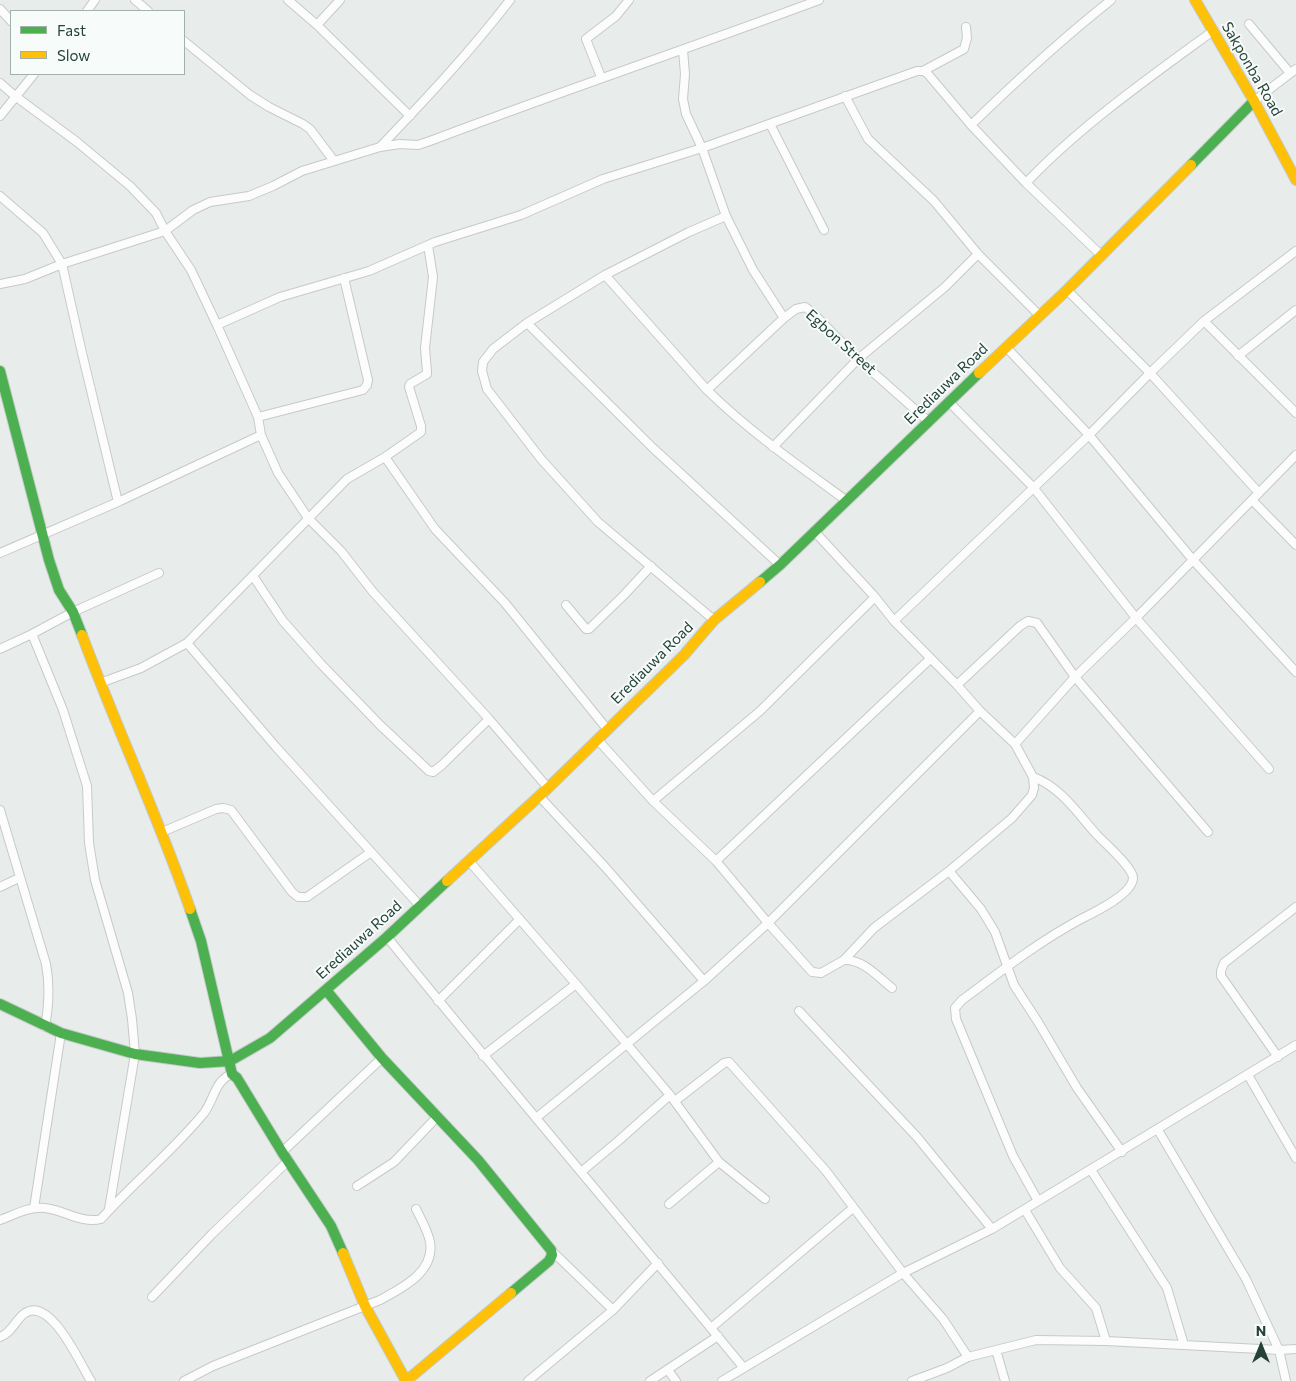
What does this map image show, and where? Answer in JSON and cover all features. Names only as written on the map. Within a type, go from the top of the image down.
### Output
[{"type":"street","points":[[87,10],[95,0]]},
{"type":"street","points":[[135,0],[147,10]]},
{"type":"street","points":[[288,0],[317,25],[410,116]]},
{"type":"street","points":[[317,25],[340,0]]},
{"type":"street","points":[[380,147],[488,29],[510,0]]},
{"type":"street","points":[[601,77],[586,39],[616,16],[629,0]]},
{"type":"street","points":[[0,284],[25,279],[62,264],[165,230],[193,210],[210,202],[249,196],[302,171],[380,147],[400,144],[418,145],[601,77],[683,50],[800,3],[819,0]]},
{"type":"street","points":[[971,125],[1002,94],[1068,35],[1111,0]]},
{"type":"street","name":"Sakponba Road","points":[[1195,0],[1254,101],[1296,180]]},
{"type":"street","points":[[0,9],[10,20]]},
{"type":"street","points":[[1249,24],[1293,71],[1254,101]]},
{"type":"street","points":[[217,325],[280,297],[369,271],[428,245],[520,215],[602,179],[702,148],[845,96],[917,71],[923,71],[964,49],[967,38],[966,27]]},
{"type":"street","points":[[1026,183],[1045,163],[1128,94],[1214,31]]},
{"type":"street","points":[[185,42],[250,95],[269,108],[310,129],[334,161]]},
{"type":"street","points":[[683,50],[685,74],[683,99],[686,114],[702,148],[726,216],[753,270],[784,318]]},
{"type":"street","points":[[923,71],[927,73],[971,125],[1026,183],[1102,256]]},
{"type":"street","points":[[0,116],[33,75]]},
{"type":"street","points":[[0,83],[77,142],[130,186],[156,213],[191,270],[217,325],[258,417],[261,435],[278,473],[308,518],[341,552],[373,592],[489,719],[548,788]]},
{"type":"street","points":[[845,96],[868,138],[934,201],[978,254],[1040,316]]},
{"type":"street","name":"Erediauwa Road","points":[[0,1004],[61,1033],[135,1054],[200,1063],[230,1061],[270,1038],[387,937],[548,788],[684,655],[714,620],[780,565],[1006,346],[1102,256],[1254,101]]},
{"type":"street","points":[[770,124],[824,230]]},
{"type":"street","points":[[0,196],[43,233],[62,264],[118,502]]},
{"type":"street","points":[[714,620],[598,522],[541,459],[487,389],[482,371],[483,362],[493,348],[528,323],[605,275],[689,232],[726,216]]},
{"type":"street","points":[[100,683],[141,668],[187,643],[347,479],[385,457],[421,432],[421,426],[409,387],[410,384],[428,372],[425,348],[433,277],[428,245]]},
{"type":"street","points":[[894,621],[1089,435],[1204,321],[1296,251]]},
{"type":"street","points":[[773,447],[858,359],[945,287],[978,254]]},
{"type":"street","points":[[605,275],[724,407],[773,447],[846,501]]},
{"type":"street","points":[[258,417],[363,390],[367,385],[368,380],[344,278]]},
{"type":"street","points":[[1067,290],[1150,373],[1259,493]]},
{"type":"street","name":"Egbon Street","points":[[708,390],[784,318],[796,309],[805,307],[858,359],[928,421]]},
{"type":"street","points":[[1238,356],[1296,310]]},
{"type":"street","points":[[1204,321],[1296,413]]},
{"type":"street","points":[[528,323],[653,448],[780,565]]},
{"type":"street","points":[[1006,346],[1089,435],[1193,560],[1296,672]]},
{"type":"street","points":[[0,371],[42,536],[58,587],[66,605],[73,612],[100,683],[162,832],[201,941],[232,1074],[331,1226],[365,1306],[406,1381],[549,1261],[552,1255],[551,1250]]},
{"type":"street","points":[[949,402],[1033,487],[1136,618],[1269,769]]},
{"type":"street","points":[[0,553],[118,502],[261,435]]},
{"type":"street","points":[[1015,744],[1075,677],[1136,618],[1296,455]]},
{"type":"street","points":[[385,457],[435,529],[505,603],[608,729]]},
{"type":"street","points":[[1252,500],[1296,546]]},
{"type":"street","points":[[597,739],[654,801],[716,861],[812,972],[820,973],[844,960],[874,928],[949,871],[1012,818],[1032,795],[1034,788],[1033,777],[1015,744],[980,712],[958,685],[894,621],[875,597],[815,532]]},
{"type":"street","points":[[566,605],[586,629],[589,629],[651,566]]},
{"type":"street","points":[[0,649],[73,612],[159,573]]},
{"type":"street","points":[[253,576],[283,621],[321,664],[380,725],[429,771],[434,772],[489,719]]},
{"type":"street","points":[[654,801],[760,712],[875,597]]},
{"type":"street","points":[[958,685],[1020,626],[1028,622],[1037,623],[1075,677],[1208,832]]},
{"type":"street","points":[[32,634],[63,710],[87,786],[89,843],[95,880],[128,993],[135,1054],[110,1209]]},
{"type":"street","points":[[187,643],[276,747],[420,906]]},
{"type":"street","points":[[716,861],[930,659]]},
{"type":"street","points":[[536,1118],[704,981],[768,923],[980,712]]},
{"type":"street","points":[[1033,777],[1045,781],[1059,792],[1117,855],[1134,877],[1124,893],[1103,908],[1052,934],[962,1000],[955,1008],[955,1013],[1013,1156],[1038,1201]]},
{"type":"street","points":[[539,796],[606,868],[704,981]]},
{"type":"street","points":[[162,832],[216,809],[232,810],[292,892],[298,897],[307,897],[371,852]]},
{"type":"street","points":[[0,810],[46,964],[49,982],[45,1027]]},
{"type":"street","points":[[469,861],[672,1098],[718,1162],[765,1199]]},
{"type":"street","points":[[949,871],[981,909],[995,932],[1014,985],[1077,1088],[1122,1152]]},
{"type":"street","points":[[0,887],[19,878]]},
{"type":"street","points":[[1278,1057],[1221,976],[1221,971],[1224,963],[1296,907]]},
{"type":"street","points":[[438,1001],[520,919]]},
{"type":"street","points":[[387,937],[483,1056],[743,1367]]},
{"type":"street","points":[[844,960],[853,960],[861,963],[892,988]]},
{"type":"street","points":[[483,1056],[576,984]]},
{"type":"street","points":[[326,990],[382,1058],[478,1160],[551,1250],[613,1310]]},
{"type":"street","points":[[799,1011],[917,1137],[992,1229]]},
{"type":"street","points":[[34,1208],[61,1033]]},
{"type":"street","points":[[722,1381],[903,1273],[992,1229],[1025,1210],[1296,1045]]},
{"type":"street","points":[[152,1297],[285,1156],[382,1058]]},
{"type":"street","points":[[581,1172],[672,1098],[724,1063],[729,1062],[826,1171],[903,1273],[943,1319],[968,1357]]},
{"type":"street","points":[[0,1220],[34,1208],[45,1208],[92,1221],[101,1219],[194,1126],[208,1107],[219,1083],[225,1076],[232,1074]]},
{"type":"street","points":[[1248,1075],[1296,1158]]},
{"type":"street","points":[[357,1186],[394,1162],[437,1117]]},
{"type":"street","points":[[1158,1130],[1246,1279],[1280,1350],[1286,1381]]},
{"type":"street","points":[[669,1204],[718,1162]]},
{"type":"street","points":[[1092,1170],[1167,1288],[1184,1345]]},
{"type":"street","points":[[711,1328],[853,1208]]},
{"type":"street","points":[[184,1381],[213,1366],[365,1306],[403,1287],[425,1268],[430,1258],[430,1242],[416,1209]]},
{"type":"street","points":[[1025,1210],[1060,1268],[1096,1308],[1106,1341]]},
{"type":"street","points":[[528,1381],[613,1310],[658,1263]]},
{"type":"street","points":[[0,1337],[6,1335],[25,1313],[38,1311],[47,1316],[68,1339],[91,1381]]},
{"type":"street","points":[[650,1381],[718,1336]]},
{"type":"street","points":[[912,1381],[947,1368],[968,1357],[1036,1340],[1106,1341],[1280,1350],[1296,1349]]},
{"type":"street","points":[[996,1350],[1005,1381]]},
{"type":"street","points":[[668,1370],[676,1381]]},
{"type":"traffic: fast","points":[[1191,165],[1254,101]]},
{"type":"traffic: fast","points":[[0,371],[49,560],[59,590],[73,612],[82,635]]},
{"type":"traffic: fast","points":[[760,582],[780,565],[979,373]]},
{"type":"traffic: fast","points":[[0,1004],[61,1033],[135,1054],[200,1063],[230,1061],[270,1038],[387,937],[447,881]]},
{"type":"traffic: fast","points":[[190,909],[201,941],[232,1074],[237,1078],[282,1152],[331,1226],[343,1253]]},
{"type":"traffic: fast","points":[[326,990],[382,1058],[478,1160],[551,1250],[552,1255],[549,1261],[511,1293]]},
{"type":"traffic: slow","points":[[1195,0],[1254,101],[1296,180]]},
{"type":"traffic: slow","points":[[979,373],[1067,290],[1191,165]]},
{"type":"traffic: slow","points":[[447,881],[548,788],[684,655],[714,620],[760,582]]},
{"type":"traffic: slow","points":[[82,635],[178,874],[190,909]]},
{"type":"traffic: slow","points":[[343,1253],[365,1306],[406,1381],[511,1293]]}]
